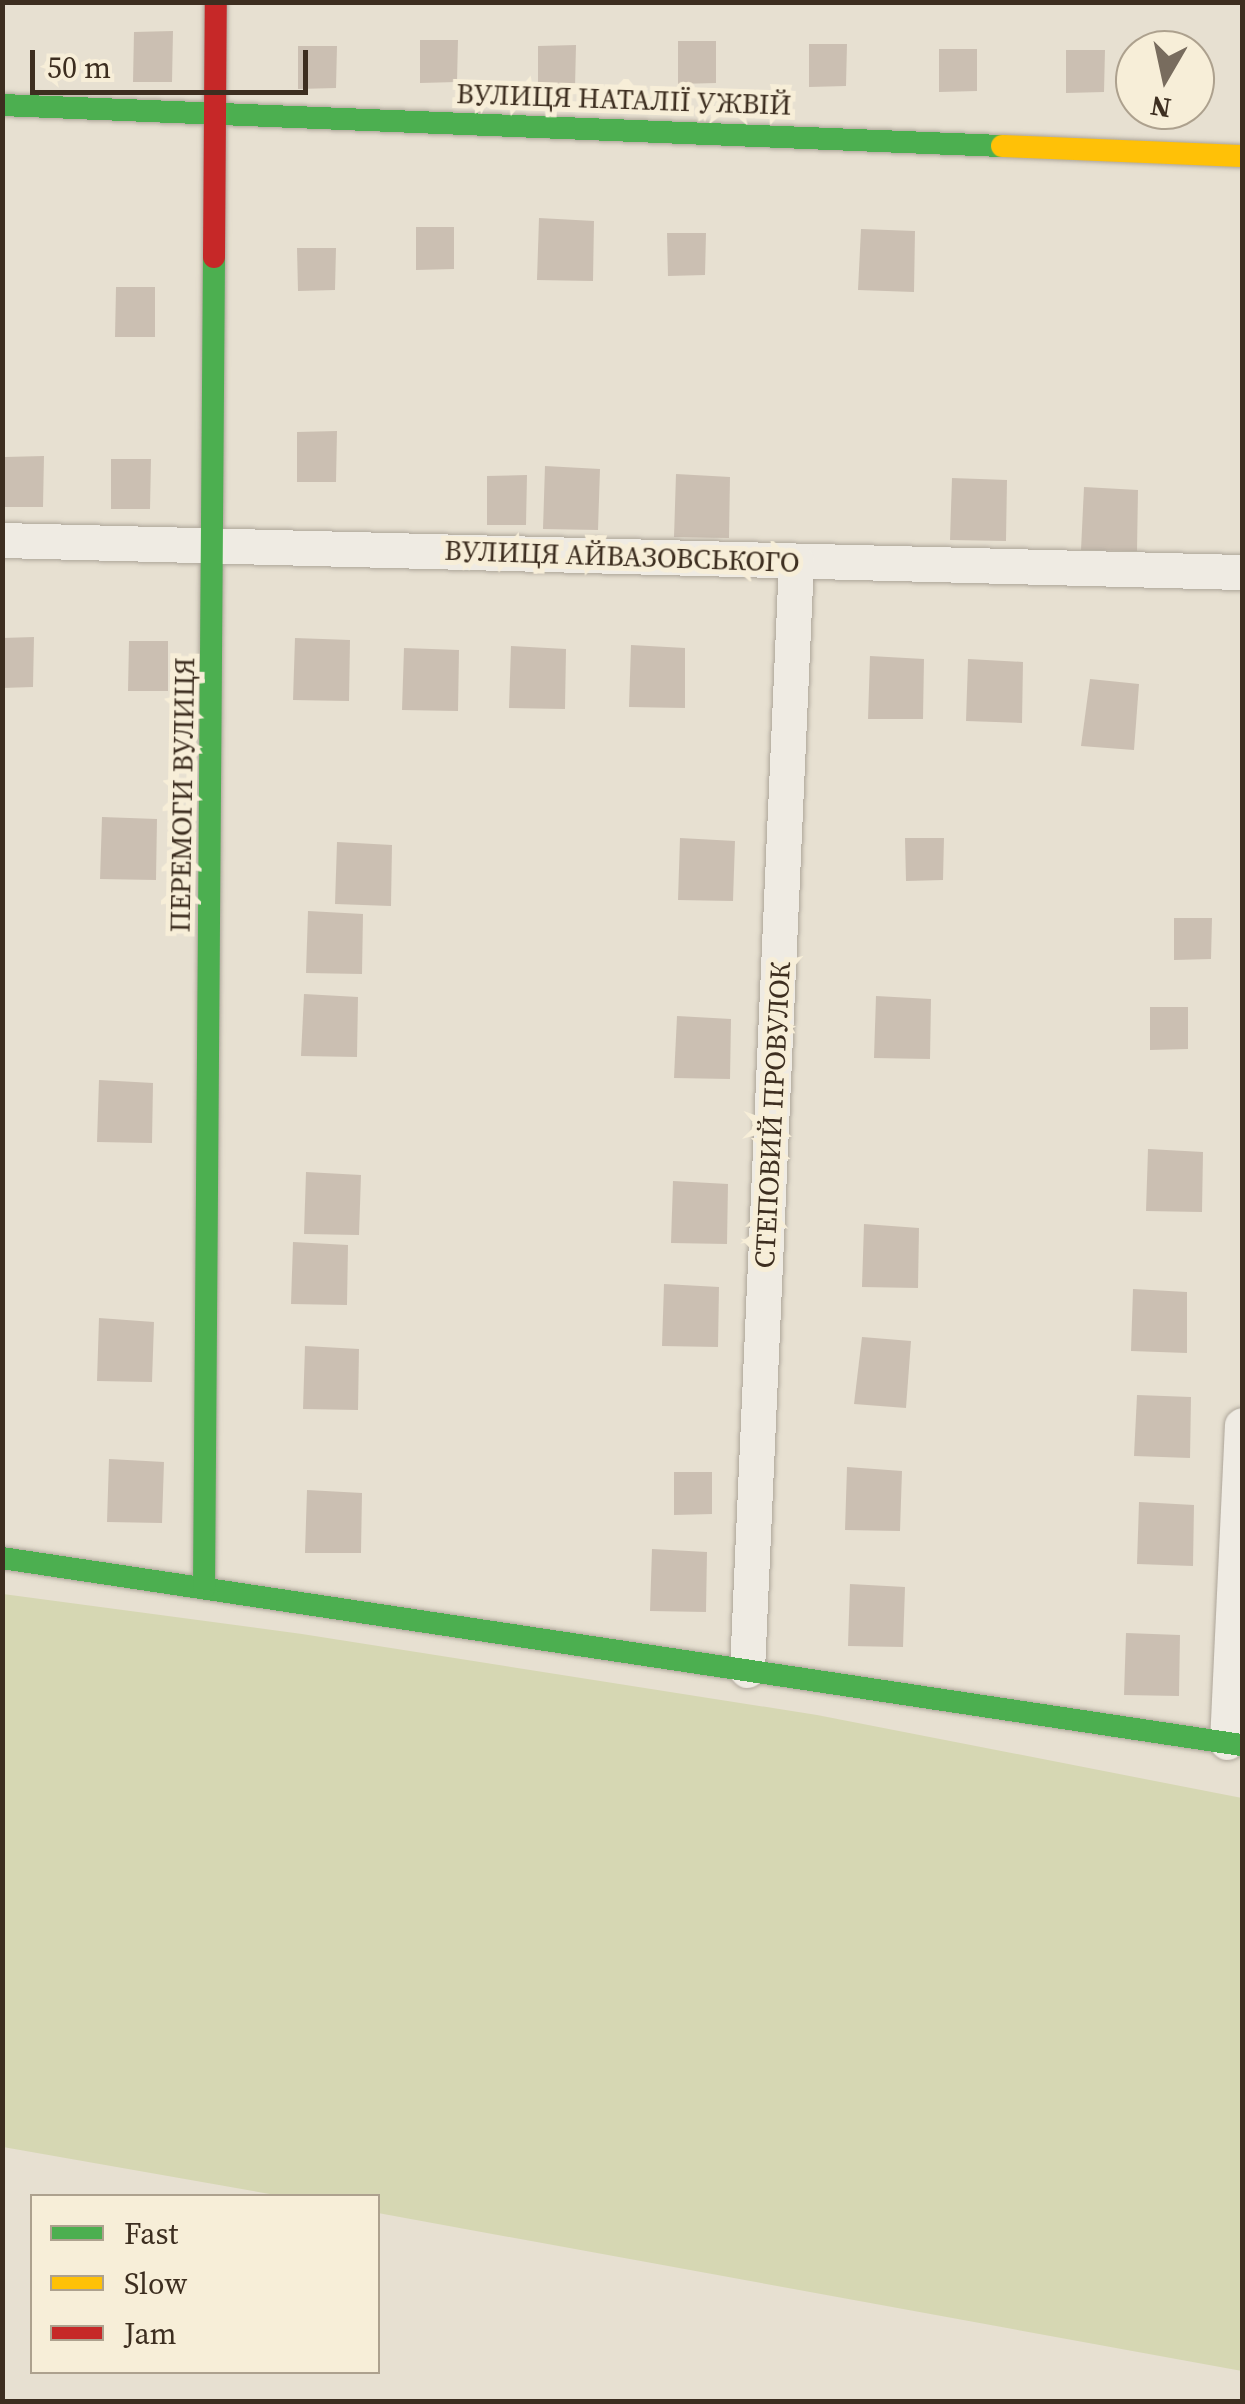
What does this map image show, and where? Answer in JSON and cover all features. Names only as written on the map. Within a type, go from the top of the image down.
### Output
[{"type":"street","name":"ПЕРЕМОГИ ВУЛИЦЯ","points":[[204,1588],[215,545],[216,2]]},
{"type":"street","name":"ВУЛИЦЯ НАТАЛІЇ УЖВІЙ","points":[[2,105],[1242,156]]},
{"type":"street","name":"ВУЛИЦЯ АЙВАЗОВСЬКОГО","points":[[2,540],[1242,572]]},
{"type":"street","name":"СТЕПОВИЙ ПРОВУЛОК","points":[[747,1670],[796,560]]},
{"type":"street","points":[[2,1558],[1235,1743],[1242,1425]]},
{"type":"green space","points":[[3,1594],[302,1634],[817,1715],[1242,1798],[1242,2371],[380,2213],[380,2194],[270,2194],[3,2147]]},
{"type":"building","points":[[173,31],[172,82],[133,82],[134,32]]},
{"type":"building","points":[[420,40],[458,40],[457,82],[420,83]]},
{"type":"building","points":[[678,41],[716,41],[716,83],[678,84]]},
{"type":"building","points":[[809,44],[847,44],[846,86],[809,87]]},
{"type":"building","points":[[576,45],[575,88],[538,89],[538,46]]},
{"type":"building","points":[[298,46],[337,46],[336,88],[298,89]]},
{"type":"building","points":[[939,49],[977,49],[977,91],[939,92]]},
{"type":"building","points":[[1066,50],[1105,50],[1104,92],[1066,93]]},
{"type":"building","points":[[539,218],[594,221],[593,281],[537,280]]},
{"type":"building","points":[[416,227],[454,227],[454,269],[416,270]]},
{"type":"building","points":[[861,229],[915,231],[914,292],[858,290]]},
{"type":"building","points":[[667,233],[706,233],[705,275],[668,276]]},
{"type":"building","points":[[297,248],[336,248],[335,290],[298,291]]},
{"type":"building","points":[[116,287],[155,287],[155,337],[115,337]]},
{"type":"building","points":[[337,431],[336,482],[297,482],[297,432]]},
{"type":"building","points":[[44,456],[43,507],[4,507],[5,457]]},
{"type":"building","points":[[111,459],[151,459],[150,509],[111,509]]},
{"type":"building","points":[[545,466],[600,469],[598,530],[543,529]]},
{"type":"building","points":[[676,474],[730,477],[729,538],[674,537]]},
{"type":"building","points":[[527,475],[526,525],[487,525],[487,476]]},
{"type":"building","points":[[952,478],[1007,480],[1006,541],[950,540]]},
{"type":"building","points":[[1084,487],[1138,490],[1137,551],[1081,550]]},
{"type":"building","points":[[34,637],[33,687],[2,688],[2,638]]},
{"type":"building","points":[[295,638],[350,640],[349,701],[293,700]]},
{"type":"building","points":[[129,641],[168,641],[168,691],[128,691]]},
{"type":"building","points":[[631,645],[685,648],[685,708],[629,707]]},
{"type":"building","points":[[511,646],[566,649],[565,709],[509,708]]},
{"type":"building","points":[[404,648],[459,650],[458,711],[402,710]]},
{"type":"building","points":[[870,656],[924,659],[923,719],[868,719]]},
{"type":"building","points":[[968,659],[1023,662],[1022,723],[966,721]]},
{"type":"building","points":[[1090,679],[1139,684],[1134,750],[1081,746]]},
{"type":"building","points":[[102,817],[157,819],[156,880],[100,879]]},
{"type":"building","points":[[680,838],[735,841],[733,901],[678,900]]},
{"type":"building","points":[[905,838],[944,838],[943,880],[906,881]]},
{"type":"building","points":[[337,842],[392,845],[391,906],[335,904]]},
{"type":"building","points":[[308,911],[363,914],[362,974],[306,973]]},
{"type":"building","points":[[1174,918],[1212,918],[1211,959],[1174,960]]},
{"type":"building","points":[[304,994],[358,997],[357,1057],[301,1056]]},
{"type":"building","points":[[876,996],[931,999],[930,1059],[874,1058]]},
{"type":"building","points":[[1150,1007],[1188,1007],[1188,1049],[1150,1050]]},
{"type":"building","points":[[677,1016],[731,1019],[730,1079],[674,1078]]},
{"type":"building","points":[[99,1080],[153,1083],[152,1143],[97,1142]]},
{"type":"building","points":[[1148,1149],[1203,1152],[1202,1212],[1146,1211]]},
{"type":"building","points":[[306,1172],[361,1175],[359,1235],[304,1234]]},
{"type":"building","points":[[673,1181],[728,1184],[727,1244],[671,1243]]},
{"type":"building","points":[[864,1224],[919,1228],[918,1288],[862,1287]]},
{"type":"building","points":[[293,1242],[348,1245],[347,1305],[291,1304]]},
{"type":"building","points":[[664,1284],[719,1287],[718,1347],[662,1346]]},
{"type":"building","points":[[1133,1289],[1187,1292],[1187,1353],[1131,1351]]},
{"type":"building","points":[[99,1318],[154,1322],[152,1382],[97,1381]]},
{"type":"building","points":[[862,1337],[911,1341],[906,1408],[854,1404]]},
{"type":"building","points":[[305,1346],[359,1349],[358,1410],[303,1409]]},
{"type":"building","points":[[1137,1395],[1191,1397],[1190,1458],[1134,1456]]},
{"type":"building","points":[[109,1459],[164,1462],[162,1523],[107,1522]]},
{"type":"building","points":[[847,1467],[902,1471],[900,1531],[845,1530]]},
{"type":"building","points":[[674,1472],[712,1472],[712,1514],[674,1515]]},
{"type":"building","points":[[307,1490],[362,1493],[361,1553],[305,1553]]},
{"type":"building","points":[[1139,1502],[1194,1505],[1193,1566],[1137,1564]]},
{"type":"building","points":[[652,1549],[707,1552],[706,1612],[650,1611]]},
{"type":"building","points":[[850,1584],[905,1587],[903,1647],[848,1646]]},
{"type":"building","points":[[1126,1633],[1180,1635],[1179,1696],[1124,1695]]},
{"type":"traffic: fast","points":[[2,105],[1002,146]]},
{"type":"traffic: fast","points":[[204,1588],[214,257]]},
{"type":"traffic: fast","points":[[2,1558],[1242,1745]]},
{"type":"traffic: slow","points":[[1002,146],[1242,156]]},
{"type":"traffic: jam","points":[[214,257],[216,2]]}]
